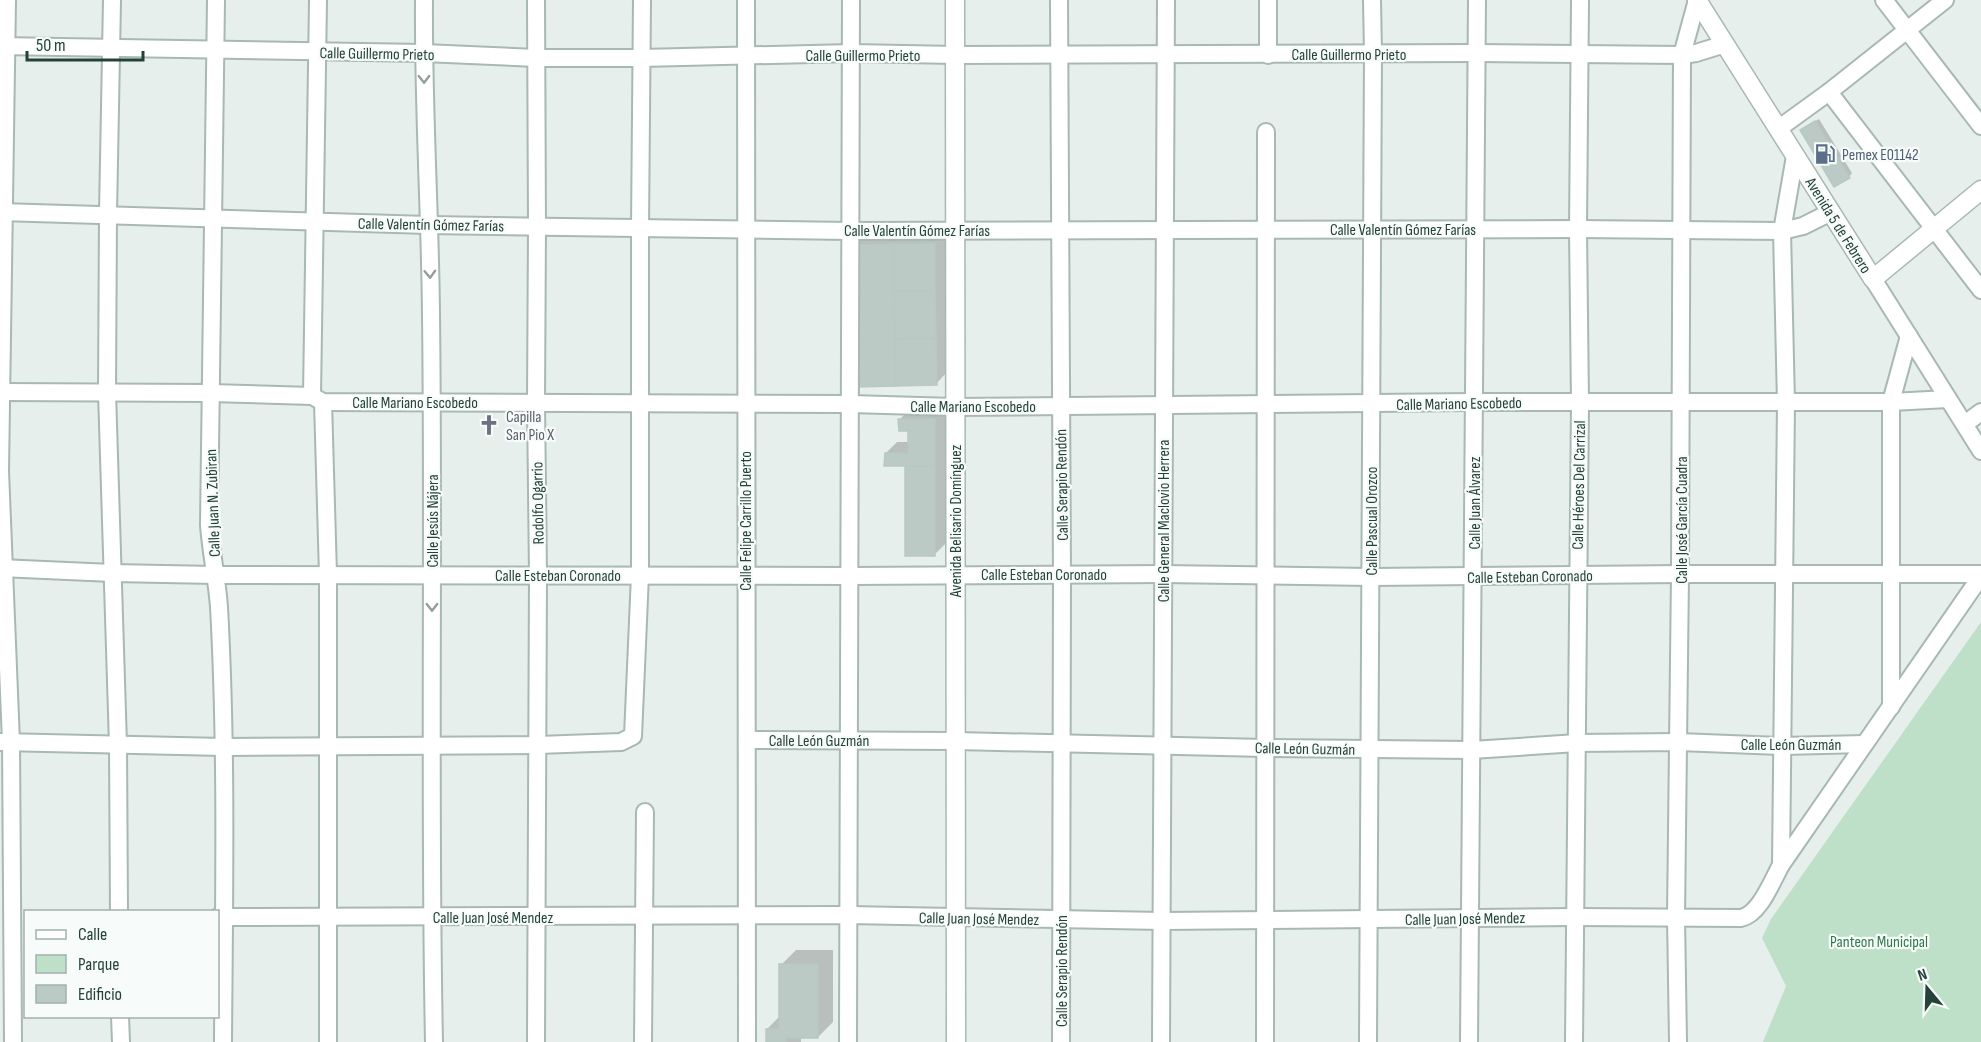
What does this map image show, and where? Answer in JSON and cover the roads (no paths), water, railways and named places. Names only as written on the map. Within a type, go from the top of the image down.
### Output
[{"type":"street","points":[[7,0],[3,46],[1,212],[1,513],[5,742],[13,917],[13,1042]]},
{"type":"street","points":[[112,0],[107,392],[118,745],[119,910]]},
{"type":"street","name":"Calle Juan N. Zubiran","points":[[216,0],[209,525],[219,609],[224,747],[221,918],[223,1042]]},
{"type":"street","points":[[318,0],[314,221],[318,399],[328,575],[328,1042]]},
{"type":"street","name":"Calle Jesús Nájera","points":[[424,0],[431,312],[431,918],[434,1042]]},
{"type":"street","name":"Rodolfo Ogarrio","points":[[536,0],[538,575],[536,1042]]},
{"type":"street","points":[[5,742],[224,747],[538,745],[621,741],[630,738],[634,731],[640,575],[642,0]]},
{"type":"street","name":"Calle Felipe Carrillo Puerto","points":[[746,0],[747,1042]]},
{"type":"street","points":[[848,1042],[851,0]]},
{"type":"street","name":"Avenida Belisario Domínguez","points":[[955,0],[956,1042]]},
{"type":"street","name":"Calle Serapio Rendón","points":[[1059,0],[1062,574],[1061,1042]]},
{"type":"street","name":"Calle General Maclovio Herrera","points":[[1161,1042],[1166,0]]},
{"type":"street","points":[[1268,0],[1268,55]]},
{"type":"street","name":"Calle Pascual Orozco","points":[[1368,1042],[1372,0]]},
{"type":"street","name":"Calle Juan Álvarez","points":[[1469,1042],[1477,0]]},
{"type":"street","name":"Calle Héroes Del Carrizal","points":[[1574,1042],[1580,402],[1578,229],[1580,0]]},
{"type":"street","name":"Avenida 5 de Febrero","points":[[1697,0],[1981,451]]},
{"type":"street","name":"Calle José García Cuadra","points":[[1678,1042],[1676,917],[1682,55],[1697,0]]},
{"type":"street","points":[[1884,0],[1981,126]]},
{"type":"street","points":[[1778,129],[1829,92],[1945,0]]},
{"type":"street","name":"Calle Guillermo Prieto","points":[[3,46],[424,53],[536,58],[642,58],[851,54],[1579,53],[1682,55],[1725,44]]},
{"type":"street","points":[[1829,92],[1981,290]]},
{"type":"street","points":[[1265,1042],[1266,132]]},
{"type":"street","points":[[1781,865],[1786,403],[1782,231],[1796,156]]},
{"type":"street","points":[[1873,279],[1981,190]]},
{"type":"street","name":"Calle Valentín Gómez Farías","points":[[1,212],[428,225],[850,231],[1059,229],[1782,231],[1803,226],[1831,212]]},
{"type":"street","points":[[1891,707],[1891,402],[1909,336]]},
{"type":"street","name":"Calle Mariano Escobedo","points":[[1,392],[210,393],[431,402],[851,404],[954,407],[1474,402],[1786,403],[1948,399]]},
{"type":"street","points":[[1965,424],[1981,412]]},
{"type":"street","name":"Calle Esteban Coronado","points":[[2,568],[216,575],[1162,574],[1371,577],[1680,574],[1981,575]]},
{"type":"street","points":[[1781,865],[1981,575]]},
{"type":"street","name":"Calle León Guzmán","points":[[747,740],[956,741],[1472,750],[1577,743],[1678,742],[1783,746],[1863,744]]},
{"type":"street","points":[[643,1042],[645,812]]},
{"type":"street","name":"Calle Juan José Mendez","points":[[221,918],[849,915],[1060,920],[1265,921],[1470,917],[1741,918],[1747,917],[1756,909],[1781,865]]},
{"type":"street","points":[[120,1018],[121,1042]]},
{"type":"place","name":"Pemex E01142","points":[[1825,154]]},
{"type":"place","name":"Capilla San Pio X","points":[[489,425]]},
{"type":"park label","name":"Panteon Municipal","points":[[1879,941]]}]
